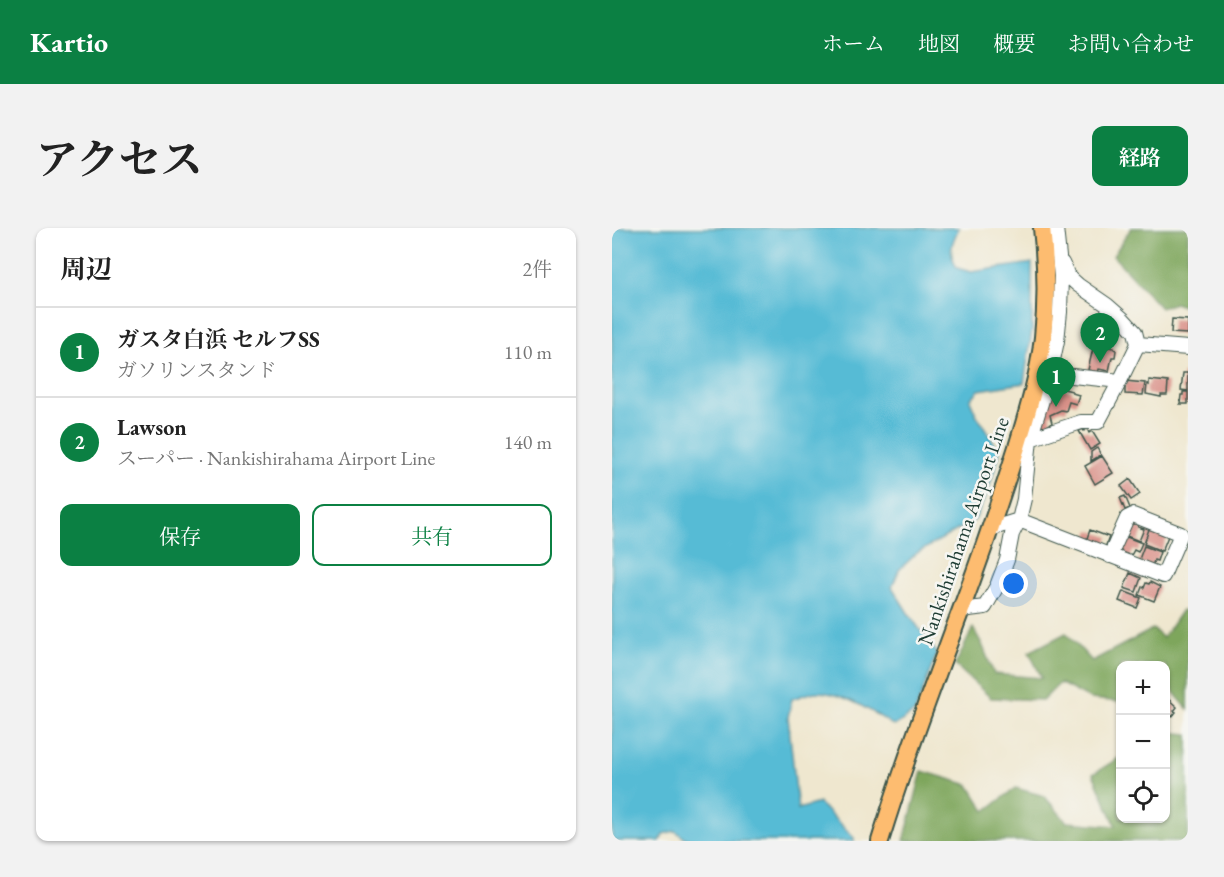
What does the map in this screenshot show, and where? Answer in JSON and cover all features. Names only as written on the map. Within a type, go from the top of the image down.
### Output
[{"type":"main road","name":"Nankishirahama Airport Line","points":[[880,841],[990,529],[1024,424],[1044,373],[1043,338],[1046,295],[1042,228]]},
{"type":"street","points":[[961,610],[985,607],[997,586],[1007,560],[1012,534],[1019,520],[1024,499],[1030,439],[1044,373],[1058,335],[1061,289],[1056,228]]},
{"type":"street","points":[[1030,439],[1082,422],[1098,422],[1138,344],[1135,332],[1123,318],[1068,276],[1059,258]]},
{"type":"street","points":[[1061,289],[1078,285]]},
{"type":"street","points":[[1138,344],[1188,348]]},
{"type":"street","points":[[1044,373],[1120,381]]},
{"type":"street","points":[[990,529],[1019,520],[1110,556],[1162,576],[1181,534],[1133,515],[1126,518],[1110,556]]},
{"type":"green space","points":[[1131,228],[1188,228],[1188,308],[1175,303],[1161,308],[1113,256]]},
{"type":"green space","points":[[1182,610],[1188,612],[1188,709],[1170,684],[1170,661],[1116,661],[1116,702],[1090,699],[1060,683],[1043,700],[991,698],[955,665],[973,628],[994,674],[1042,678],[1029,652],[1066,633],[1092,661],[1153,629],[1163,638]]},
{"type":"green space","points":[[1170,732],[1188,734],[1188,841],[904,841],[922,771],[969,785],[985,811],[1016,788],[1044,796],[1067,822],[1116,826],[1093,774],[1116,760],[1116,823],[1170,823]]},
{"type":"water","points":[[612,228],[959,228],[952,248],[952,257],[957,268],[971,272],[1032,263],[1032,330],[1024,383],[979,390],[970,400],[1000,452],[989,489],[975,520],[917,553],[899,570],[892,587],[937,653],[915,712],[894,726],[867,709],[836,695],[815,692],[792,699],[788,717],[798,809],[819,803],[854,838],[854,841],[695,841],[675,831],[663,834],[660,841],[612,841]]},
{"type":"building","points":[[1172,319],[1188,320],[1188,334],[1171,333]]},
{"type":"building","points":[[1094,344],[1116,350],[1109,371],[1088,370]]},
{"type":"building","points":[[1183,373],[1188,373],[1188,391],[1181,390]]},
{"type":"building","points":[[1149,380],[1168,382],[1167,395],[1161,395],[1161,397],[1146,394]]},
{"type":"building","points":[[1125,381],[1145,383],[1143,395],[1125,394]]},
{"type":"building","points":[[1052,386],[1079,395],[1076,404],[1069,402],[1066,411],[1061,410],[1050,415],[1052,423],[1045,427],[1039,426]]},
{"type":"building","points":[[1183,392],[1188,392],[1188,404],[1180,404]]},
{"type":"building","points":[[1083,429],[1084,431],[1087,429],[1089,433],[1092,431],[1100,444],[1090,450],[1079,431]]},
{"type":"building","points":[[1097,448],[1101,455],[1091,461],[1091,452]]},
{"type":"building","points":[[1102,456],[1113,473],[1095,484],[1085,466]]},
{"type":"building","points":[[1130,479],[1140,494],[1131,500],[1121,486]]},
{"type":"building","points":[[1125,496],[1130,508],[1125,510],[1120,498]]},
{"type":"building","points":[[1129,523],[1139,525],[1138,527],[1144,529],[1139,541],[1124,535]]},
{"type":"building","points":[[1149,529],[1168,536],[1162,551],[1144,544]]},
{"type":"building","points":[[1090,530],[1109,537],[1105,548],[1086,541]]},
{"type":"building","points":[[1124,536],[1142,543],[1138,552],[1134,550],[1130,557],[1120,553],[1119,550]]},
{"type":"building","points":[[1144,546],[1160,552],[1152,567],[1138,562]]},
{"type":"building","points":[[1130,573],[1141,578],[1136,592],[1124,588]]},
{"type":"building","points":[[1150,582],[1160,587],[1154,601],[1139,595],[1142,587],[1144,588],[1146,583]]},
{"type":"building","points":[[1123,591],[1141,598],[1137,608],[1119,601]]},
{"type":"building","points":[[1170,701],[1177,707],[1172,717],[1170,715]]},
{"type":"place","name":"Lawson","points":[[1100,363]]},
{"type":"place","name":"ガスタ白浜 セルフSS","points":[[1056,407]]}]
